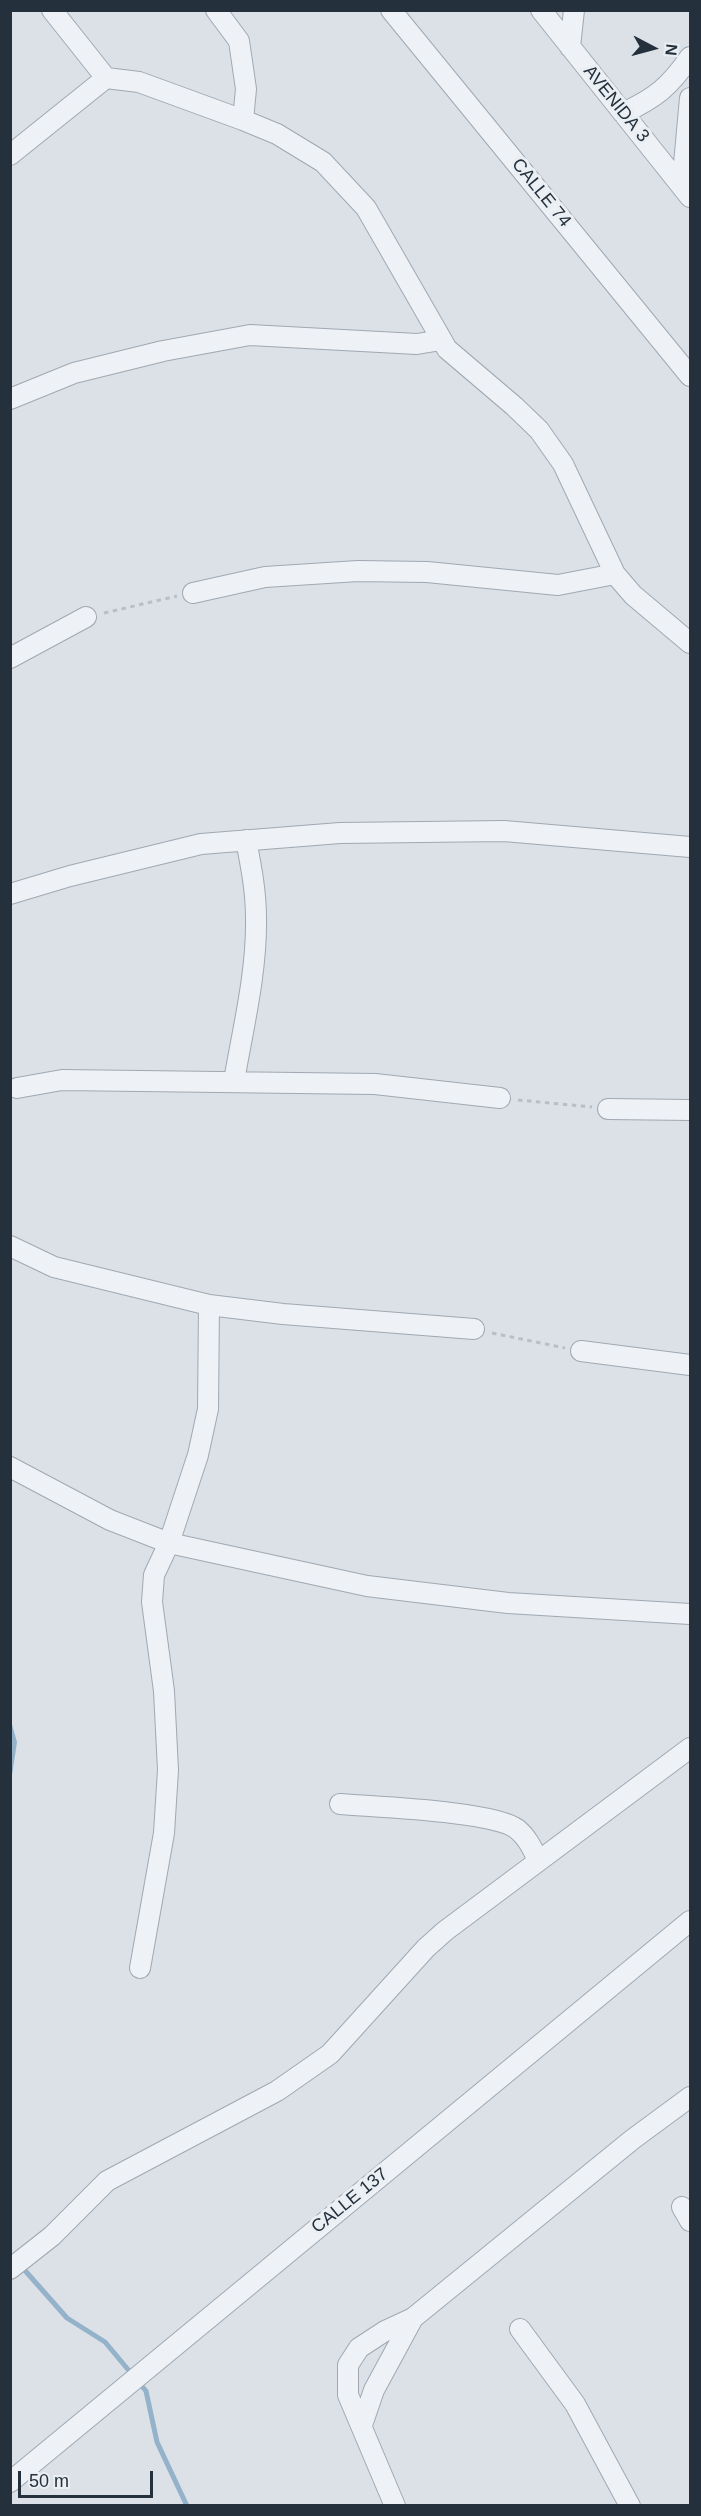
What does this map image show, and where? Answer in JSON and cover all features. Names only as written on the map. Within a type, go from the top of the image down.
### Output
[{"type":"street","points":[[52,10],[106,78],[139,82],[243,120],[276,134],[323,162],[366,208],[447,349],[539,430],[563,464],[615,574],[633,595],[690,643]]},
{"type":"street","points":[[216,10],[238,41],[246,89],[243,120]]},
{"type":"street","name":"CALLE 74","points":[[391,10],[690,376]]},
{"type":"street","name":"AVENIDA 3","points":[[541,10],[686,191]]},
{"type":"street","points":[[570,47],[574,10]]},
{"type":"street","points":[[623,113],[651,100],[665,88],[690,57]]},
{"type":"street","points":[[10,155],[106,78]]},
{"type":"street","points":[[686,191],[690,98]]},
{"type":"street","points":[[10,399],[74,373],[163,351],[250,335],[417,344],[441,340]]},
{"type":"street","points":[[193,593],[265,577],[358,570],[427,572],[558,585],[615,574]]},
{"type":"street","points":[[10,658],[86,617]]},
{"type":"street","points":[[10,894],[70,876],[201,843],[340,834],[504,831],[690,848]]},
{"type":"street","points":[[234,1081],[251,980],[256,920],[254,883],[246,840]]},
{"type":"street","points":[[17,1088],[62,1080],[234,1081],[375,1084],[500,1098]]},
{"type":"street","points":[[608,1109],[690,1110]]},
{"type":"street","points":[[10,1246],[54,1267],[209,1305],[283,1314],[474,1329]]},
{"type":"street","points":[[140,1968],[164,1833],[168,1770],[164,1691],[152,1602],[154,1575],[168,1543],[198,1455],[208,1408],[209,1305]]},
{"type":"street","points":[[581,1351],[690,1365]]},
{"type":"street","points":[[10,1467],[110,1520],[168,1543],[367,1586],[507,1603],[690,1614]]},
{"type":"street","points":[[11,2269],[52,2236],[107,2181],[277,2091],[330,2054],[426,1948],[538,1860],[647,1783],[690,1748]]},
{"type":"street","points":[[340,1804],[448,1813],[515,1827],[527,1839],[538,1860]]},
{"type":"street","name":"CALLE 137","points":[[10,2482],[690,1921]]},
{"type":"street","points":[[395,2505],[348,2395],[348,2365],[359,2348],[385,2331],[413,2318],[633,2139],[690,2097]]},
{"type":"street","points":[[362,2425],[374,2390],[413,2318]]},
{"type":"street","points":[[520,2329],[575,2404],[630,2505]]},
{"type":"path","points":[[86,617],[193,593]]},
{"type":"path","points":[[500,1098],[608,1109]]},
{"type":"path","points":[[474,1329],[581,1351]]},
{"type":"water","points":[[11,1721],[17,1742],[11,1782]]},
{"type":"waterway","points":[[21,2266],[67,2318],[105,2342],[146,2391],[157,2442],[187,2506]]}]
